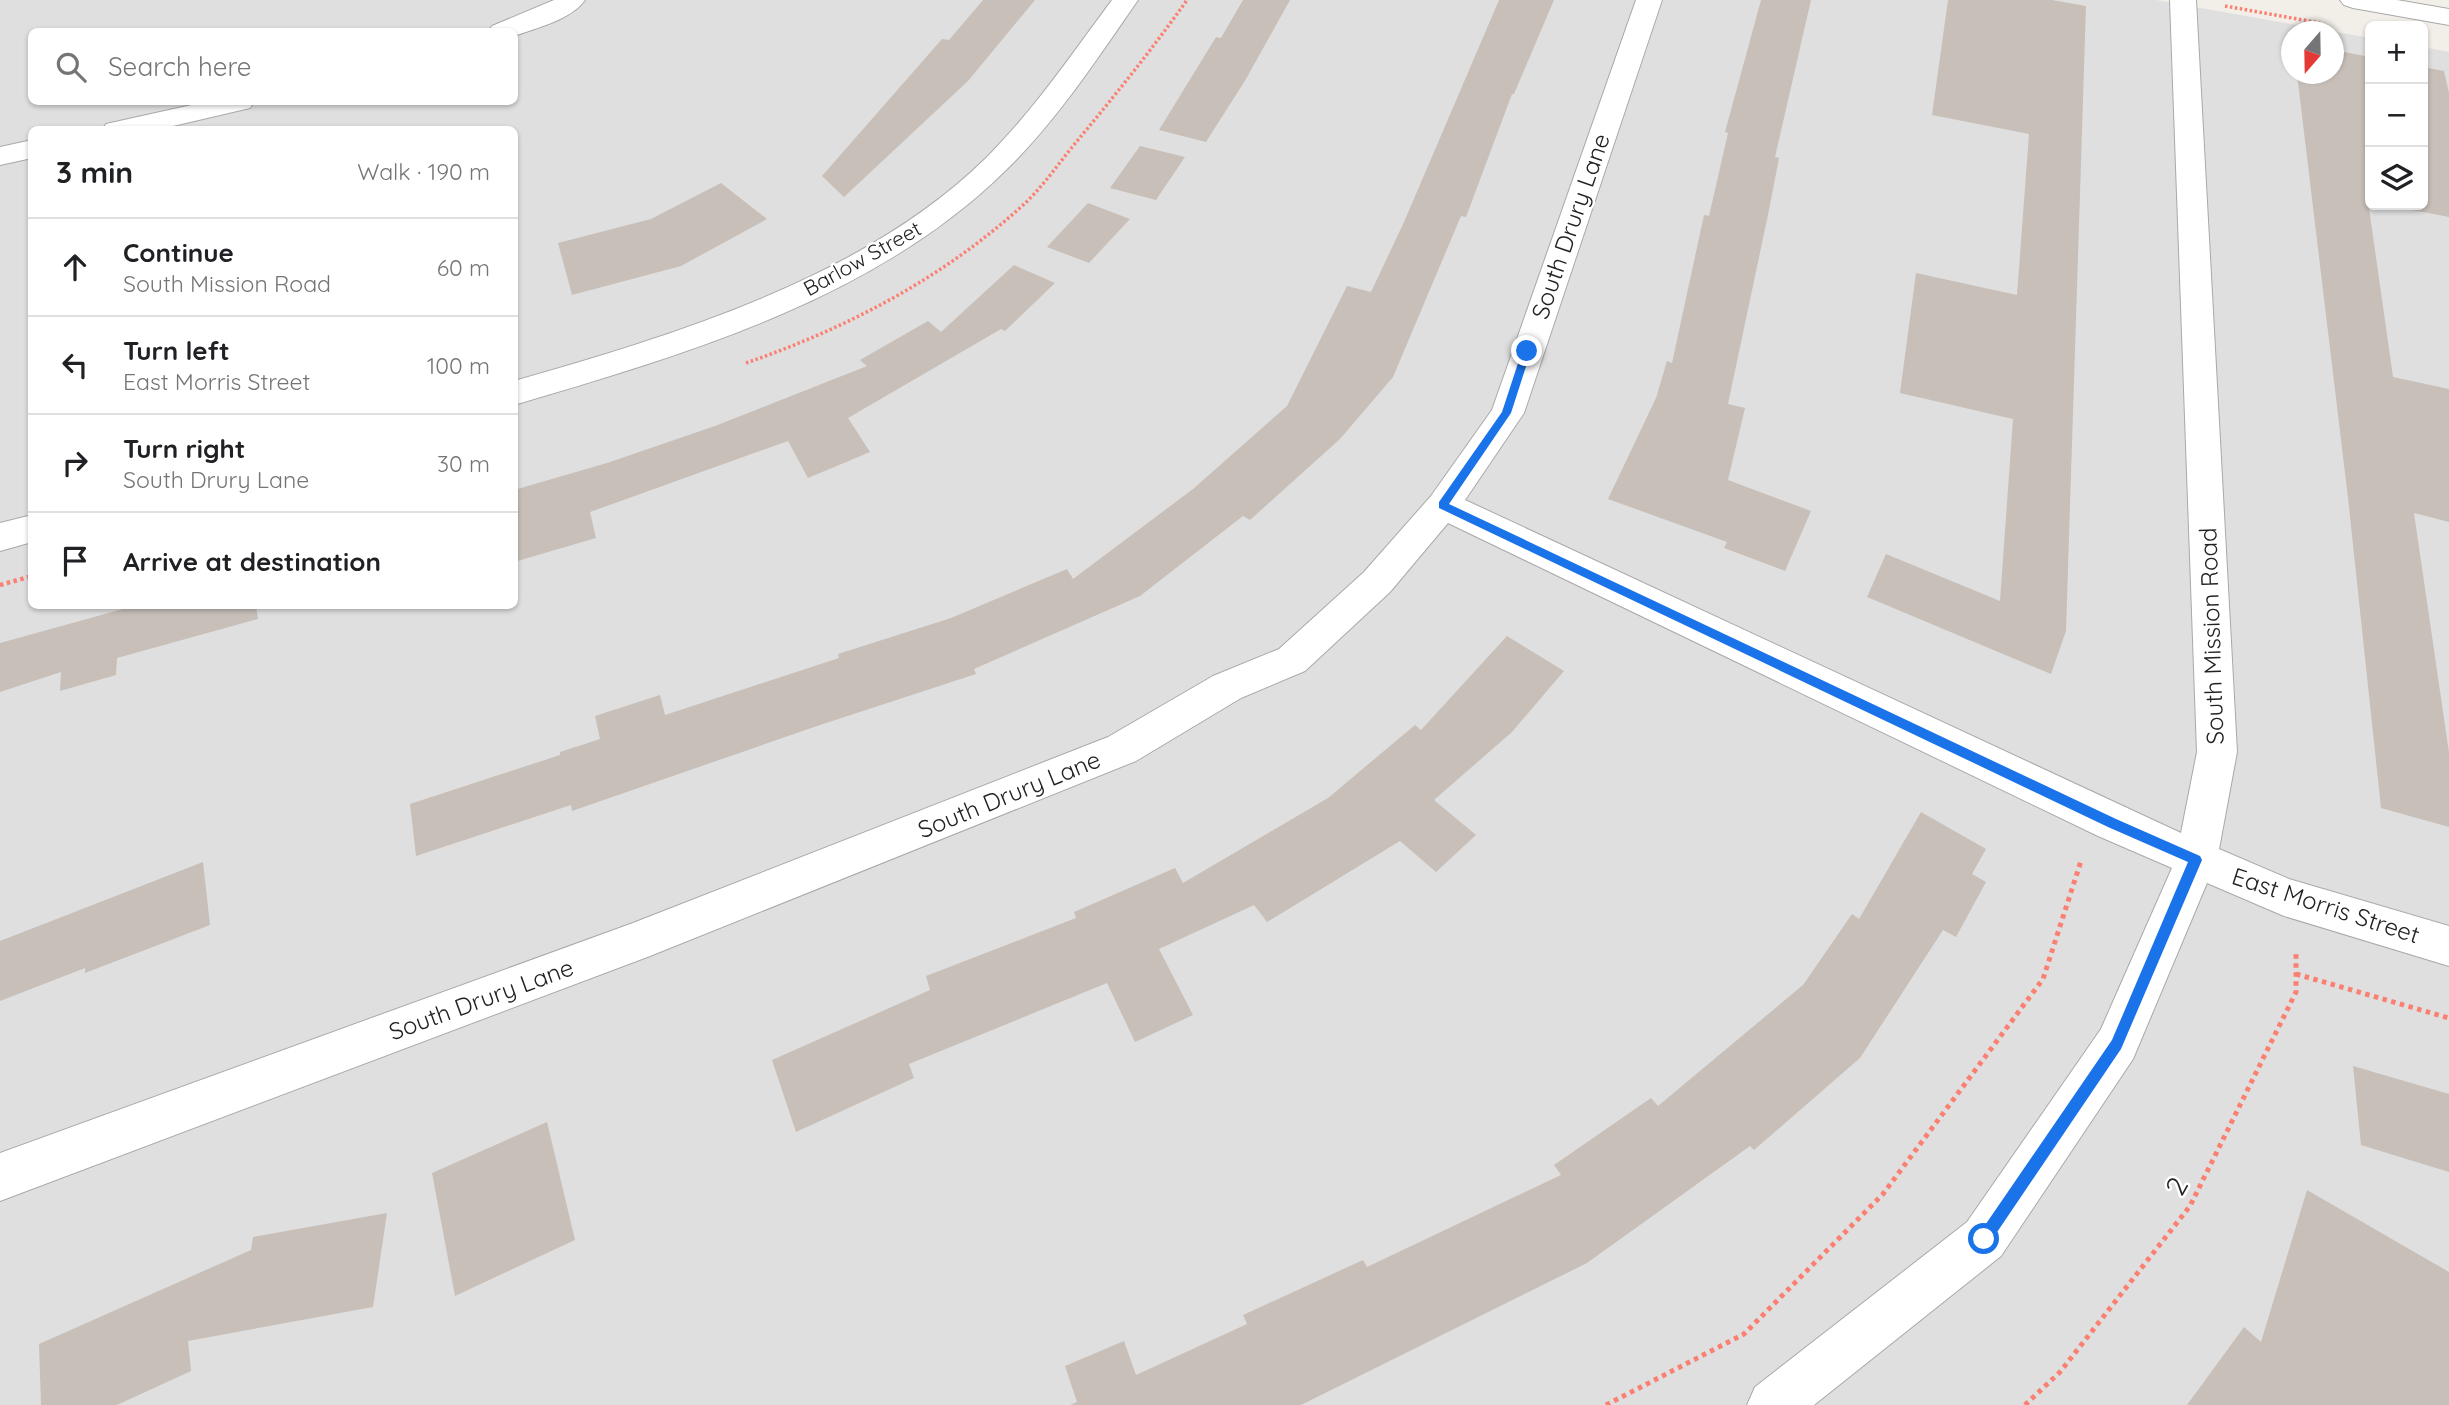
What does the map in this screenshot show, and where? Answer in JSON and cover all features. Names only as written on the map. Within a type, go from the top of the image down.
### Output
[{"type":"street","points":[[511,28],[548,14],[572,0]]},
{"type":"street","name":"Barlow Street","points":[[518,392],[599,369],[823,283],[925,224],[993,167],[1041,113],[1125,0]]},
{"type":"street","name":"South Drury Lane","points":[[0,1177],[635,942],[1122,749],[1227,687],[1292,660],[1377,582],[1443,505],[1507,413],[1650,0]]},
{"type":"street","points":[[2353,0],[2449,17]]},
{"type":"street","name":"South Mission Road","points":[[1773,1405],[1984,1239],[2117,1044],[2196,860],[2217,752],[2200,2]]},
{"type":"street","points":[[134,126],[227,105]]},
{"type":"street","points":[[0,156],[28,150]]},
{"type":"street","name":"East Morris Street","points":[[1443,505],[2112,823],[2196,860],[2284,897],[2449,946]]},
{"type":"street","points":[[0,537],[28,529]]},
{"type":"path","points":[[2200,2],[2309,21]]},
{"type":"path","points":[[0,585],[28,577]]},
{"type":"path","points":[[1606,1405],[1744,1334],[1882,1194],[2043,979],[2082,860]]},
{"type":"path","name":"2","points":[[2025,1405],[2060,1372],[2190,1206],[2295,992],[2296,950]]},
{"type":"path","points":[[2296,974],[2449,1018]]},
{"type":"shaded area","points":[[0,0],[2156,0],[2281,22],[2281,84],[2344,84],[2344,33],[2365,37],[2365,210],[2428,210],[2428,48],[2449,52],[2449,1405],[0,1405]]},
{"type":"building","points":[[983,0],[1035,0],[968,81],[844,197],[822,176],[942,39],[949,40]]},
{"type":"building","points":[[1243,0],[1290,0],[1246,79],[1206,142],[1159,130],[1216,37],[1221,38]]},
{"type":"building","points":[[1499,0],[1554,0],[1512,94],[1466,217],[1461,216],[1393,377],[1340,439],[1250,520],[1243,516],[1140,596],[974,669],[976,674],[572,811],[571,805],[416,856],[410,804],[560,755],[560,752],[600,739],[595,716],[660,695],[665,715],[839,658],[838,654],[951,618],[1067,569],[1073,579],[1193,489],[1287,406],[1347,286],[1371,292],[1404,222]]},
{"type":"building","points":[[1761,0],[1811,0],[1775,157],[1779,158],[1728,404],[1745,408],[1728,480],[1811,511],[1785,571],[1724,548],[1727,542],[1608,499],[1656,398],[1667,361],[1672,363],[1704,215],[1709,216],[1728,133],[1725,132]]},
{"type":"building","points":[[1948,0],[2052,0],[2086,6],[2066,631],[2051,674],[1867,597],[1886,554],[2000,601],[2013,419],[1900,393],[1916,273],[2017,295],[2029,134],[1932,115]]},
{"type":"building","points":[[2344,52],[2365,56],[2365,210],[2369,210],[2393,377],[2449,389],[2449,522],[2414,513],[2449,753],[2449,827],[2381,808],[2348,498],[2298,84],[2344,84]]},
{"type":"building","points":[[2428,68],[2444,71],[2449,93],[2449,217],[2412,210],[2428,210]]},
{"type":"building","points":[[1140,146],[1185,157],[1156,200],[1110,188]]},
{"type":"building","points":[[721,183],[767,219],[681,266],[572,295],[558,243],[651,219]]},
{"type":"building","points":[[1088,203],[1130,219],[1089,263],[1047,247]]},
{"type":"building","points":[[1014,265],[1055,283],[1005,331],[1001,329],[848,418],[870,452],[808,478],[788,441],[590,512],[596,538],[518,561],[518,489],[607,463],[715,426],[867,366],[860,360],[928,321],[941,332]]},
{"type":"building","points":[[123,609],[256,609],[258,619],[117,658],[116,675],[60,691],[61,672],[0,692],[0,643]]},
{"type":"building","points":[[1507,636],[1564,671],[1512,732],[1434,800],[1476,835],[1436,872],[1400,841],[1267,922],[1254,905],[1159,949],[1193,1015],[1135,1042],[1107,983],[909,1064],[914,1078],[796,1132],[772,1060],[930,990],[926,976],[1076,918],[1074,912],[1175,868],[1183,883],[1328,798],[1415,725],[1421,730]]},
{"type":"building","points":[[1921,812],[1986,849],[1972,874],[1986,882],[1956,937],[1943,930],[1860,1058],[1754,1150],[1750,1146],[1587,1263],[1301,1405],[1070,1405],[1077,1402],[1065,1366],[1124,1341],[1136,1375],[1247,1324],[1243,1315],[1363,1260],[1367,1267],[1561,1175],[1554,1165],[1651,1098],[1658,1106],[1803,985],[1852,914],[1859,919]]},
{"type":"building","points":[[203,862],[210,925],[85,973],[85,968],[0,1001],[0,941]]},
{"type":"building","points":[[2353,1066],[2449,1094],[2449,1172],[2361,1145]]},
{"type":"building","points":[[547,1122],[575,1240],[455,1296],[432,1173]]},
{"type":"building","points":[[2307,1190],[2449,1272],[2449,1405],[2187,1405],[2244,1327],[2261,1342]]},
{"type":"building","points":[[387,1213],[373,1307],[188,1341],[191,1371],[117,1405],[41,1405],[39,1344],[251,1250],[253,1237]]},
{"type":"route","points":[[1527,351],[1507,413],[1443,505],[2112,823],[2196,860],[2117,1044],[1984,1239]]}]
